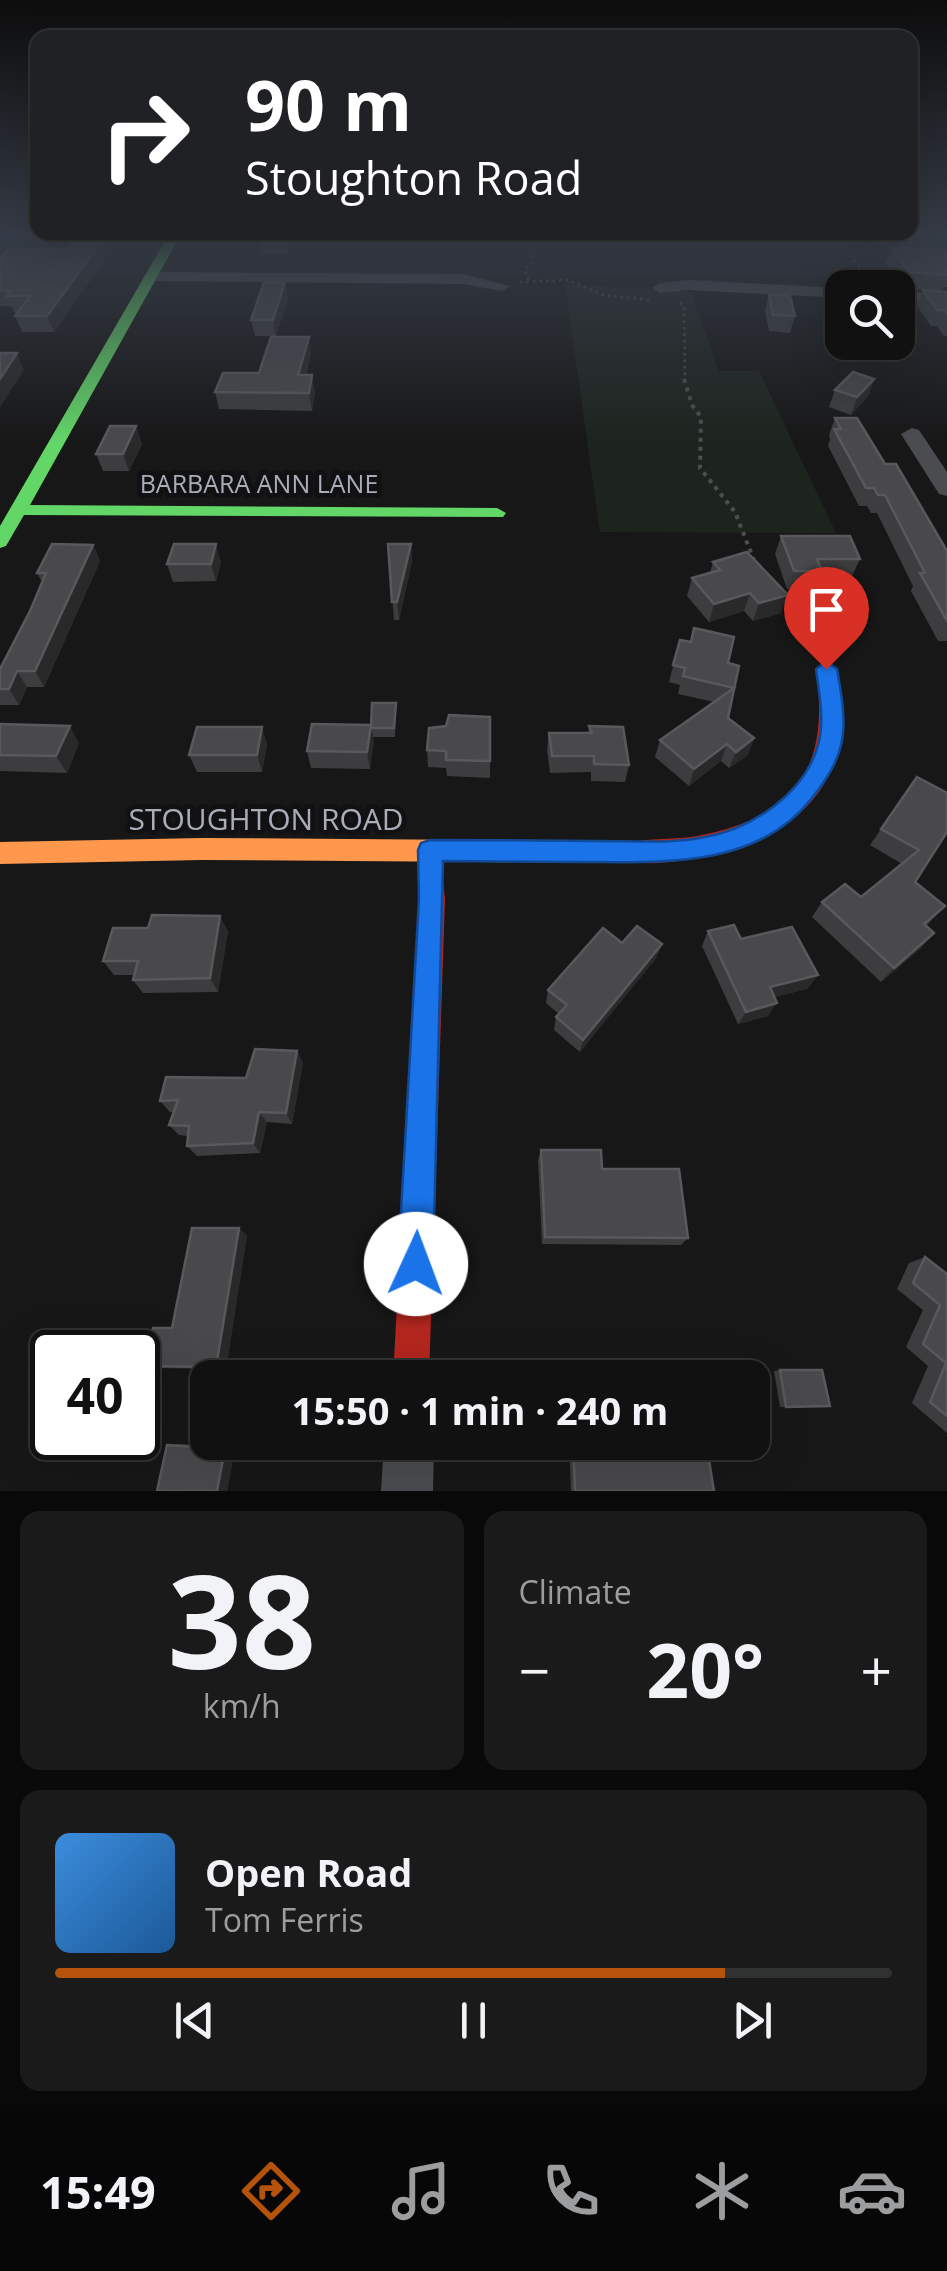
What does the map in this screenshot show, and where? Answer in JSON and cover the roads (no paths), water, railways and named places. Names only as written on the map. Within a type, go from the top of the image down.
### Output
[{"type":"street","points":[[0,542],[138,304]]},
{"type":"street","points":[[912,434],[947,489]]},
{"type":"street","name":"BARBARA ANN LANE","points":[[20,510],[498,514]]},
{"type":"street","name":"STOUGHTON ROAD","points":[[0,853],[659,852],[706,848],[750,834],[790,808],[816,776],[830,744],[832,708],[826,669]]},
{"type":"street","points":[[412,1360],[432,899],[430,850]]},
{"type":"street","points":[[407,1491],[408,1460]]}]
